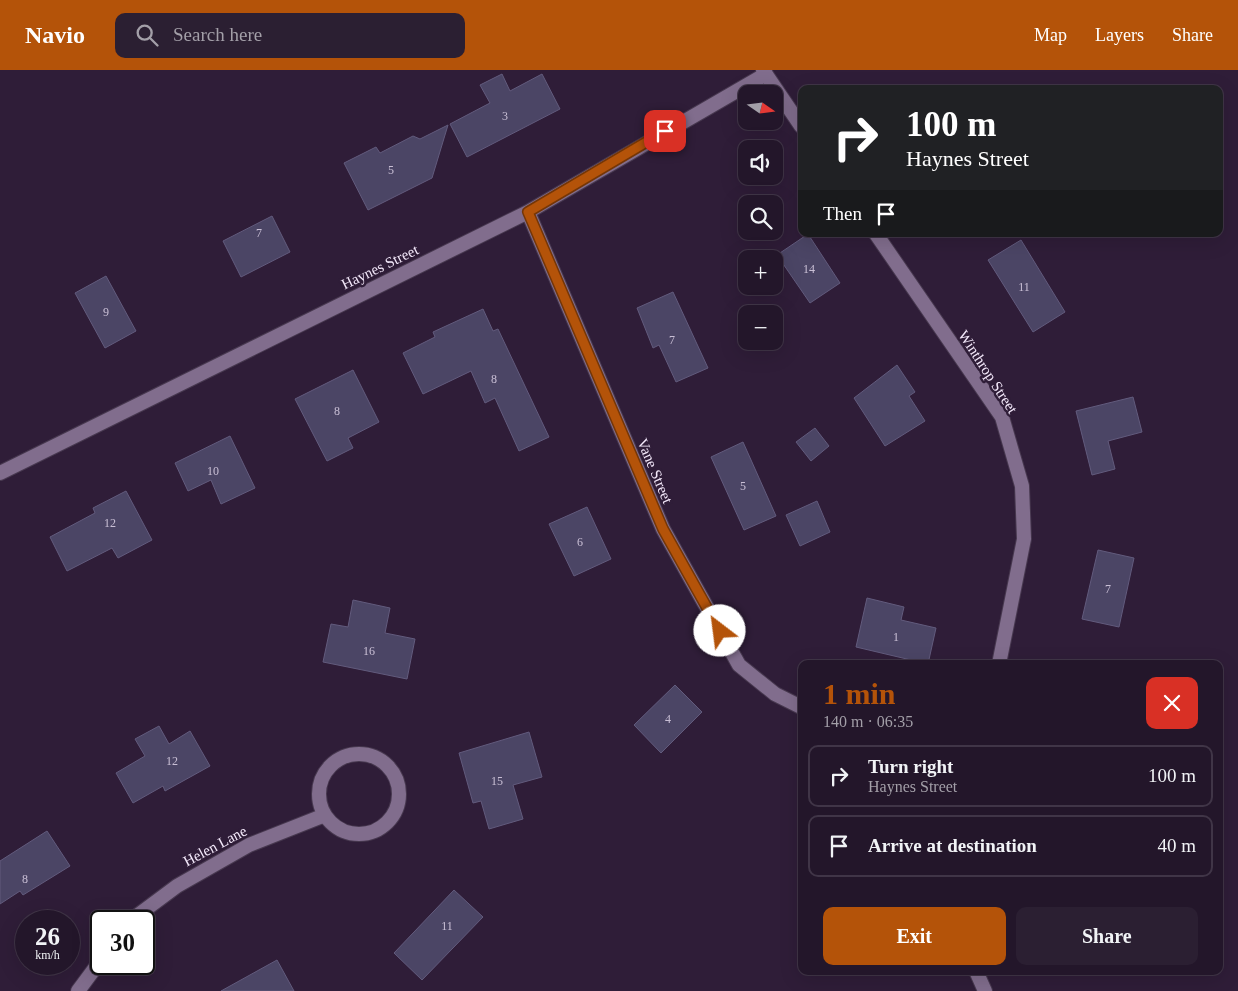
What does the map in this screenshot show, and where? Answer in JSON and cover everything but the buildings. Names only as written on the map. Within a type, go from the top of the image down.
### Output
[{"type":"street","points":[[765,72],[798,122]]},
{"type":"street","name":"Haynes Street","points":[[0,473],[528,212],[765,72]]},
{"type":"street","name":"Vane Street","points":[[528,212],[663,529],[739,665],[775,694],[798,706]]},
{"type":"street","name":"Winthrop Street","points":[[878,237],[1002,417],[1022,486],[1024,538],[1000,660]]},
{"type":"street","points":[[357,754],[371,755],[383,761],[392,772],[398,784],[400,797],[397,809],[390,820],[380,829],[369,834],[344,832],[333,825],[325,815],[320,802],[319,788],[324,775],[332,764],[344,757],[357,754]]},
{"type":"street","name":"Helen Lane","points":[[145,910],[177,886],[249,845],[325,815]]},
{"type":"street","points":[[78,991],[90,975]]},
{"type":"street","points":[[978,975],[985,991]]},
{"type":"route","points":[[665,131],[528,212],[663,529],[720,631]]}]
